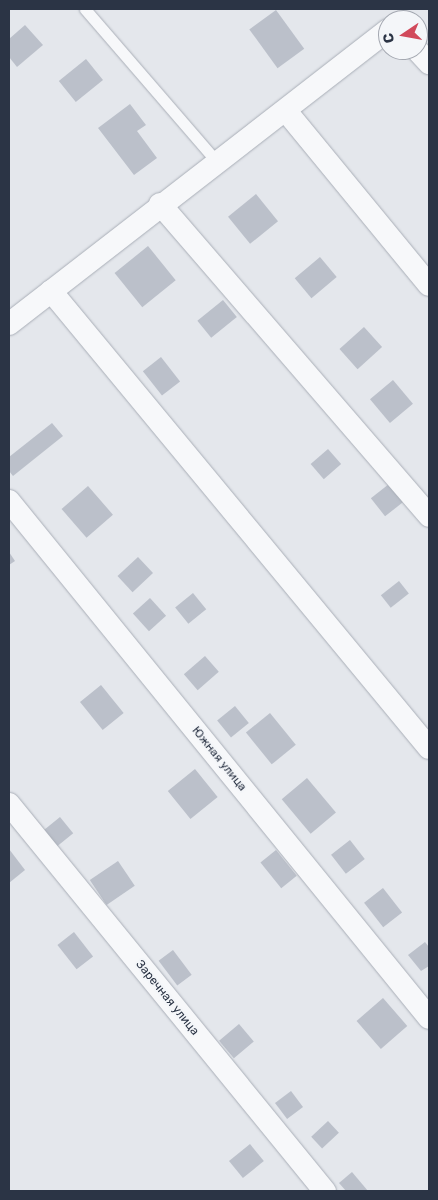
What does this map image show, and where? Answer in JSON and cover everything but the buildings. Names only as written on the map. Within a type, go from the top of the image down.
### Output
[{"type":"street","points":[[9,324],[160,204],[286,111],[378,38]]},
{"type":"street","points":[[286,111],[429,285]]},
{"type":"street","points":[[160,204],[429,516]]},
{"type":"street","points":[[51,291],[429,748]]},
{"type":"street","name":"Южная улица","points":[[9,501],[429,1018]]},
{"type":"street","name":"Заречная улица","points":[[9,804],[326,1191]]},
{"type":"lane","points":[[85,9],[217,162]]}]
